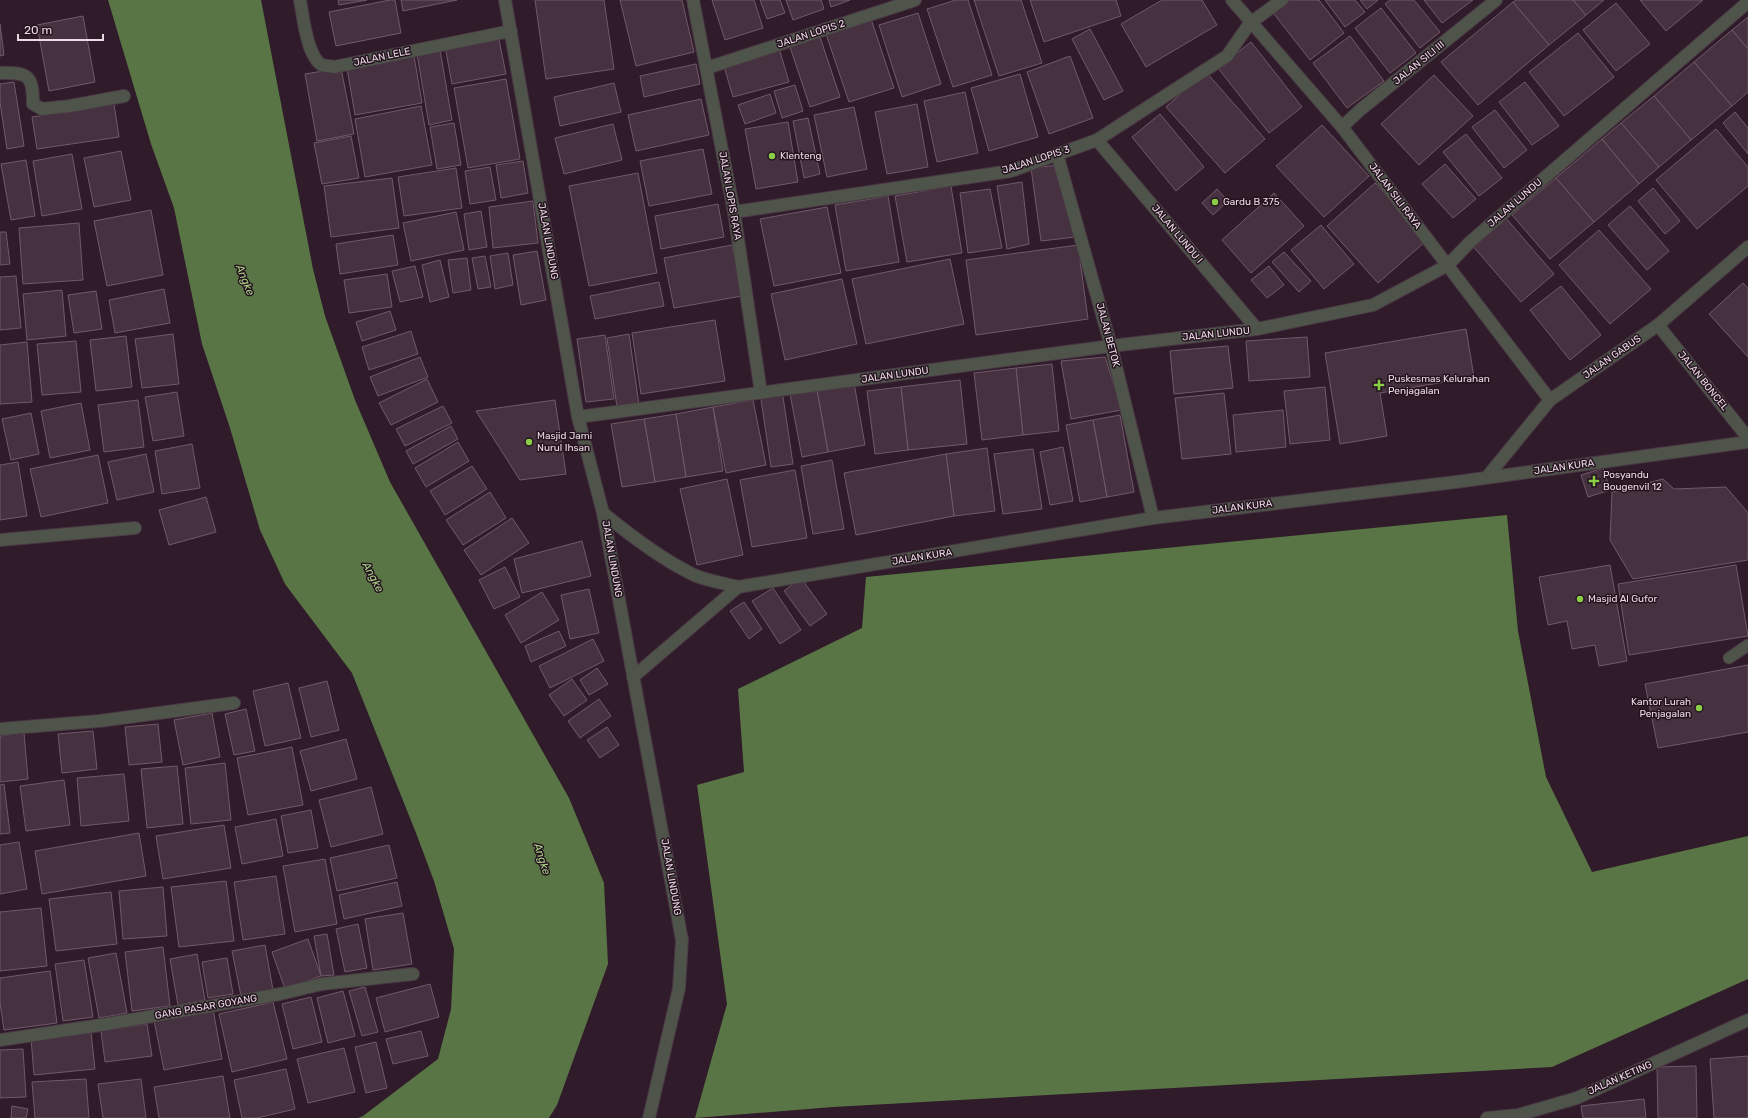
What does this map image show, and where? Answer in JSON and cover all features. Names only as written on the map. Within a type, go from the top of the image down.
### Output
[{"type":"street","name":"JALAN LELE","points":[[300,0],[314,58],[322,65],[334,67],[511,30]]},
{"type":"street","name":"JALAN LINDUNG","points":[[505,0],[578,417],[603,513],[682,940],[679,988],[649,1118]]},
{"type":"street","name":"JALAN LOPIS RAYA","points":[[693,0],[734,212],[761,392]]},
{"type":"street","name":"JALAN LOPIS 2","points":[[706,68],[916,0]]},
{"type":"street","name":"JALAN SILI RAYA","points":[[1232,0],[1250,23],[1342,127],[1550,400]]},
{"type":"street","name":"JALAN LOPIS 3","points":[[734,212],[1011,170],[1096,140],[1227,56],[1250,23],[1282,0]]},
{"type":"street","name":"JALAN SILI III","points":[[1342,127],[1360,110],[1496,0]]},
{"type":"street","name":"JALAN LUNDU","points":[[578,417],[1111,346],[1257,329],[1373,305],[1448,265],[1470,242],[1748,2]]},
{"type":"street","points":[[0,73],[19,72],[26,76],[32,89],[32,104],[42,109],[70,106],[124,96]]},
{"type":"street","name":"JALAN LUNDU I","points":[[1096,140],[1257,329]]},
{"type":"street","name":"JALAN BETOK","points":[[1057,154],[1111,346],[1153,518]]},
{"type":"street","name":"JALAN GABUS","points":[[1487,477],[1550,400],[1658,325],[1748,247]]},
{"type":"street","name":"JALAN BONCEL","points":[[1658,325],[1748,438]]},
{"type":"street","name":"JALAN KURA","points":[[603,513],[626,532],[662,556],[695,575],[738,587],[1153,518],[1487,477],[1748,442]]},
{"type":"street","points":[[0,540],[135,528]]},
{"type":"street","points":[[633,677],[738,587]]},
{"type":"street","points":[[0,730],[99,721],[234,703]]},
{"type":"street","name":"GANG PASAR GOYANG","points":[[0,1040],[101,1025],[280,994],[322,984],[413,974]]},
{"type":"street","name":"JALAN KETING","points":[[1487,1118],[1518,1115],[1577,1098],[1748,1020]]},
{"type":"lane","points":[[1729,658],[1748,645]]},
{"type":"water","name":"Angke","points":[[108,0],[261,0],[313,269],[325,316],[355,400],[390,482],[569,798],[604,883],[608,964],[557,1105],[549,1118],[358,1118],[363,1116],[438,1059],[451,1009],[454,949],[434,881],[352,673],[285,584],[260,530],[230,428],[202,344],[174,208],[151,144]]},
{"type":"water","points":[[1507,515],[1518,631],[1546,777],[1592,872],[1748,836],[1748,979],[1552,1067],[833,1107],[695,1118],[727,1004],[697,785],[744,772],[738,689],[862,628],[866,577]]},
{"type":"building","points":[[338,0],[367,0],[339,5]]},
{"type":"building","points":[[395,0],[401,33],[336,46],[329,12]]},
{"type":"building","points":[[401,0],[457,0],[403,11]]},
{"type":"building","points":[[535,0],[604,0],[614,69],[546,79]]},
{"type":"building","points":[[620,0],[682,0],[694,52],[636,66]]},
{"type":"building","points":[[712,0],[754,0],[763,28],[725,40]]},
{"type":"building","points":[[760,0],[780,0],[785,13],[767,19]]},
{"type":"building","points":[[786,0],[821,0],[824,9],[793,20]]},
{"type":"building","points":[[829,0],[850,0],[831,7]]},
{"type":"building","points":[[956,0],[968,0],[992,75],[953,87],[927,9]]},
{"type":"building","points":[[974,0],[1021,0],[1042,63],[999,76]]},
{"type":"building","points":[[1030,0],[1116,0],[1121,16],[1044,42]]},
{"type":"building","points":[[1162,0],[1202,0],[1217,25],[1146,67],[1121,24]]},
{"type":"building","points":[[1284,0],[1319,0],[1344,33],[1310,60],[1271,10]]},
{"type":"building","points":[[1325,0],[1355,0],[1365,12],[1345,27]]},
{"type":"building","points":[[1360,0],[1378,0],[1367,9]]},
{"type":"building","points":[[1390,0],[1414,0],[1440,32],[1420,48],[1385,4]]},
{"type":"building","points":[[1424,0],[1473,0],[1442,23]]},
{"type":"building","points":[[1516,0],[1573,0],[1586,15],[1549,45],[1513,2]]},
{"type":"building","points":[[1573,0],[1604,0],[1586,15]]},
{"type":"building","points":[[1640,0],[1703,0],[1666,31]]},
{"type":"building","points":[[1513,2],[1549,45],[1478,105],[1441,62]]},
{"type":"building","points":[[1616,3],[1650,44],[1616,71],[1583,30]]},
{"type":"building","points":[[1381,8],[1416,53],[1390,73],[1355,28]]},
{"type":"building","points":[[918,13],[941,84],[902,97],[879,25]]},
{"type":"building","points":[[83,16],[95,82],[49,91],[37,25]]},
{"type":"building","points":[[1748,17],[1748,49],[1732,30]]},
{"type":"building","points":[[871,19],[894,88],[849,102],[826,34]]},
{"type":"building","points":[[0,24],[4,55],[0,56]]},
{"type":"building","points":[[1090,29],[1123,91],[1104,100],[1072,39]]},
{"type":"building","points":[[1732,30],[1748,49],[1748,92],[1732,106],[1694,62]]},
{"type":"building","points":[[1578,33],[1614,77],[1564,116],[1529,72]]},
{"type":"building","points":[[498,35],[506,74],[452,84],[445,46]]},
{"type":"building","points":[[1350,36],[1384,81],[1347,108],[1313,63]]},
{"type":"building","points":[[820,37],[840,97],[810,107],[790,47]]},
{"type":"building","points":[[1251,42],[1302,107],[1269,133],[1218,68]]},
{"type":"building","points":[[779,48],[789,82],[733,97],[723,63]]},
{"type":"building","points":[[440,50],[452,120],[429,125],[417,54]]},
{"type":"building","points":[[414,56],[422,103],[355,115],[347,68]]},
{"type":"building","points":[[1070,56],[1093,118],[1049,134],[1027,72]]},
{"type":"building","points":[[1694,62],[1732,106],[1691,140],[1654,96]]},
{"type":"building","points":[[696,64],[700,84],[644,97],[640,76]]},
{"type":"building","points":[[341,68],[354,134],[317,141],[305,74]]},
{"type":"building","points":[[1206,72],[1265,139],[1225,173],[1166,107]]},
{"type":"building","points":[[1020,74],[1038,137],[989,151],[971,88]]},
{"type":"building","points":[[1434,75],[1473,116],[1419,165],[1381,124]]},
{"type":"building","points":[[506,79],[520,159],[468,168],[454,88]]},
{"type":"building","points":[[14,82],[24,146],[7,149],[0,102],[0,84]]},
{"type":"building","points":[[1525,82],[1559,126],[1532,145],[1499,102]]},
{"type":"building","points":[[614,83],[621,112],[560,126],[554,97]]},
{"type":"building","points":[[795,85],[803,111],[782,118],[774,91]]},
{"type":"building","points":[[965,92],[978,153],[937,162],[924,101]]},
{"type":"building","points":[[770,94],[776,113],[745,124],[738,105]]},
{"type":"building","points":[[1654,96],[1691,140],[1659,167],[1621,123]]},
{"type":"building","points":[[701,99],[709,135],[636,151],[628,115]]},
{"type":"building","points":[[114,104],[119,137],[37,149],[32,117]]},
{"type":"building","points":[[917,104],[928,167],[887,174],[875,112]]},
{"type":"building","points":[[421,106],[432,165],[365,177],[355,119]]},
{"type":"building","points":[[854,107],[867,169],[827,177],[814,115]]},
{"type":"building","points":[[1495,110],[1527,150],[1504,168],[1472,127]]},
{"type":"building","points":[[1735,112],[1748,128],[1748,154],[1723,123]]},
{"type":"building","points":[[1160,114],[1204,167],[1176,191],[1132,137]]},
{"type":"building","points":[[808,118],[820,174],[804,178],[793,121]]},
{"type":"building","name":"Klenteng","points":[[788,122],[798,182],[756,189],[745,129]]},
{"type":"building","points":[[454,123],[461,165],[437,169],[430,127]]},
{"type":"building","points":[[1621,123],[1659,167],[1639,184],[1602,139]]},
{"type":"building","points":[[613,124],[622,160],[564,174],[555,138]]},
{"type":"building","points":[[1322,125],[1369,176],[1324,217],[1276,166]]},
{"type":"building","points":[[1716,129],[1748,167],[1748,186],[1697,229],[1656,180]]},
{"type":"building","points":[[1466,134],[1502,178],[1479,196],[1443,152]]},
{"type":"building","points":[[351,136],[359,178],[322,184],[314,143]]},
{"type":"building","points":[[1602,139],[1639,184],[1594,222],[1556,178]]},
{"type":"building","points":[[703,149],[712,194],[649,206],[640,161]]},
{"type":"building","points":[[121,151],[131,200],[94,207],[84,158]]},
{"type":"building","points":[[72,154],[82,209],[42,216],[33,161]]},
{"type":"building","points":[[26,160],[35,216],[11,220],[1,164]]},
{"type":"building","points":[[523,161],[528,193],[501,198],[496,165]]},
{"type":"building","points":[[1445,164],[1476,199],[1453,218],[1422,184]]},
{"type":"building","points":[[1059,165],[1075,237],[1041,241],[1031,168]]},
{"type":"building","points":[[490,167],[496,200],[470,204],[465,171]]},
{"type":"building","points":[[456,168],[462,208],[404,216],[398,177]]},
{"type":"building","points":[[638,173],[657,273],[589,286],[569,186]]},
{"type":"building","points":[[392,178],[399,228],[331,237],[324,186]]},
{"type":"building","points":[[1556,178],[1594,222],[1550,259],[1512,215]]},
{"type":"building","points":[[1022,182],[1029,244],[1007,249],[997,186]]},
{"type":"building","points":[[1375,183],[1426,241],[1378,283],[1327,226]]},
{"type":"building","points":[[951,186],[962,253],[907,262],[895,196]]},
{"type":"building","points":[[1653,188],[1680,221],[1665,234],[1638,201]]},
{"type":"building","points":[[990,189],[1002,248],[968,253],[960,193]]},
{"type":"building","name":"Gardu B 375","points":[[1217,189],[1228,201],[1213,215],[1202,203]]},
{"type":"building","points":[[1274,193],[1304,226],[1251,273],[1222,240]]},
{"type":"building","points":[[888,196],[899,262],[846,271],[835,205]]},
{"type":"building","points":[[533,201],[538,243],[493,248],[489,207]]},
{"type":"building","points":[[718,204],[724,237],[661,249],[655,216]]},
{"type":"building","points":[[1630,206],[1669,251],[1647,270],[1608,225]]},
{"type":"building","points":[[827,207],[841,273],[774,286],[760,219]]},
{"type":"building","points":[[151,210],[163,275],[107,286],[94,221]]},
{"type":"building","points":[[481,211],[487,247],[469,250],[464,214]]},
{"type":"building","points":[[456,212],[464,250],[411,261],[403,223]]},
{"type":"building","points":[[1505,217],[1554,274],[1521,302],[1472,245]]},
{"type":"building","points":[[79,223],[83,280],[23,284],[19,228]]},
{"type":"building","points":[[1321,225],[1354,264],[1324,289],[1291,250]]},
{"type":"building","points":[[1599,230],[1651,289],[1610,324],[1559,265]]},
{"type":"building","points":[[0,232],[6,232],[10,264],[0,265]]},
{"type":"building","points":[[393,235],[398,265],[340,274],[336,244]]},
{"type":"building","points":[[732,245],[742,296],[674,308],[664,258]]},
{"type":"building","points":[[1078,245],[1088,319],[976,335],[966,260]]},
{"type":"building","points":[[537,251],[546,300],[521,305],[513,255]]},
{"type":"building","points":[[1284,252],[1311,281],[1299,292],[1272,262]]},
{"type":"building","points":[[508,253],[513,285],[495,289],[490,256]]},
{"type":"building","points":[[485,256],[491,287],[478,289],[472,258]]},
{"type":"building","points":[[467,258],[471,290],[453,293],[448,260]]},
{"type":"building","points":[[950,259],[964,324],[866,344],[852,279]]},
{"type":"building","points":[[440,260],[449,297],[430,302],[422,265]]},
{"type":"building","points":[[415,266],[423,297],[400,302],[392,271]]},
{"type":"building","points":[[1269,266],[1284,285],[1267,298],[1251,280]]},
{"type":"building","points":[[387,274],[392,307],[349,313],[344,280]]},
{"type":"building","points":[[16,276],[21,328],[0,330],[0,277]]},
{"type":"building","points":[[842,279],[857,344],[785,360],[771,294]]},
{"type":"building","points":[[659,282],[664,306],[595,319],[590,296]]},
{"type":"building","points":[[1743,283],[1748,288],[1748,357],[1709,314]]},
{"type":"building","points":[[1561,286],[1601,335],[1570,360],[1530,310]]},
{"type":"building","points":[[164,289],[170,323],[115,333],[109,300]]},
{"type":"building","points":[[62,290],[66,336],[27,340],[23,294]]},
{"type":"building","points":[[96,291],[102,329],[74,333],[68,295]]},
{"type":"building","points":[[390,311],[396,330],[362,341],[356,322]]},
{"type":"building","points":[[715,320],[725,381],[641,394],[632,333]]},
{"type":"building","name":"Puskesmas Kelurahan Penjagalan","points":[[1466,329],[1474,377],[1380,393],[1387,436],[1340,444],[1325,353]]},
{"type":"building","points":[[411,331],[418,354],[369,370],[362,347]]},
{"type":"building","points":[[173,334],[179,384],[142,388],[135,339]]},
{"type":"building","points":[[629,334],[639,405],[617,407],[607,338]]},
{"type":"building","points":[[605,335],[614,399],[586,402],[577,339]]},
{"type":"building","points":[[126,336],[132,387],[96,391],[90,340]]},
{"type":"building","points":[[1307,337],[1310,377],[1249,381],[1246,341]]},
{"type":"building","points":[[76,341],[81,392],[42,395],[37,344]]},
{"type":"building","points":[[27,342],[32,402],[0,404],[0,345]]},
{"type":"building","points":[[1228,346],[1233,388],[1174,394],[1170,351]]},
{"type":"building","points":[[420,357],[428,377],[378,396],[370,377]]},
{"type":"building","points":[[1105,357],[1122,410],[1071,419],[1061,361]]},
{"type":"building","points":[[1052,364],[1059,431],[1023,435],[1016,368]]},
{"type":"building","points":[[1016,368],[1023,435],[982,440],[974,373]]},
{"type":"building","points":[[427,379],[438,402],[391,425],[379,403]]},
{"type":"building","points":[[960,380],[967,444],[908,450],[901,387]]},
{"type":"building","points":[[854,383],[865,445],[828,452],[817,390]]},
{"type":"building","points":[[901,387],[908,450],[875,454],[867,391]]},
{"type":"building","points":[[1325,387],[1330,440],[1290,444],[1284,391]]},
{"type":"building","points":[[782,390],[793,464],[771,467],[760,393]]},
{"type":"building","points":[[817,390],[828,452],[802,457],[790,394]]},
{"type":"building","points":[[177,392],[184,436],[153,441],[145,397]]},
{"type":"building","points":[[1224,393],[1231,454],[1182,459],[1175,398]]},
{"type":"building","points":[[138,400],[144,447],[104,452],[98,405]]},
{"type":"building","name":"Masjid Jami Nurul Ihsan","points":[[555,400],[566,474],[520,480],[476,411]]},
{"type":"building","points":[[753,400],[766,465],[726,473],[713,407]]},
{"type":"building","points":[[81,403],[90,450],[50,458],[41,411]]},
{"type":"building","points":[[443,406],[452,423],[405,446],[396,429]]},
{"type":"building","points":[[713,407],[723,471],[686,477],[676,414]]},
{"type":"building","points":[[1283,410],[1286,447],[1236,452],[1233,415]]},
{"type":"building","points":[[31,413],[39,454],[11,460],[2,419]]},
{"type":"building","points":[[676,414],[686,477],[655,482],[644,419]]},
{"type":"building","points":[[1120,415],[1134,492],[1107,497],[1093,420]]},
{"type":"building","points":[[644,419],[655,482],[622,487],[611,424]]},
{"type":"building","points":[[1093,420],[1107,497],[1080,502],[1066,425]]},
{"type":"building","points":[[451,426],[458,439],[413,464],[406,451]]},
{"type":"building","points":[[458,442],[469,461],[426,487],[415,468]]},
{"type":"building","points":[[192,444],[200,488],[162,494],[155,451]]},
{"type":"building","points":[[1063,447],[1073,501],[1050,505],[1040,452]]},
{"type":"building","points":[[987,448],[995,511],[954,516],[946,454]]},
{"type":"building","points":[[1033,449],[1042,509],[1003,514],[994,454]]},
{"type":"building","points":[[146,454],[154,492],[117,500],[108,462]]},
{"type":"building","points":[[946,454],[954,516],[856,535],[844,473]]},
{"type":"building","points":[[98,455],[108,503],[41,517],[30,469]]},
{"type":"building","points":[[832,460],[844,529],[813,534],[801,466]]},
{"type":"building","points":[[18,462],[27,516],[0,520],[0,465]]},
{"type":"building","points":[[472,466],[487,489],[445,515],[430,491]]},
{"type":"building","points":[[1603,468],[1610,490],[1588,497],[1581,475]]},
{"type":"building","points":[[795,470],[807,538],[752,547],[740,480]]},
{"type":"building","points":[[727,479],[743,555],[697,565],[680,489]]},
{"type":"building","points":[[1663,479],[1674,489],[1726,487],[1748,513],[1748,560],[1633,579],[1610,540],[1612,492]]},
{"type":"building","points":[[490,492],[506,518],[463,545],[446,520]]},
{"type":"building","points":[[206,497],[216,532],[169,545],[159,510]]},
{"type":"building","points":[[512,518],[529,543],[481,575],[464,550]]},
{"type":"building","points":[[582,541],[591,576],[522,593],[514,559]]},
{"type":"building","name":"Masjid Al Gufor","points":[[1610,565],[1627,661],[1599,666],[1595,645],[1572,649],[1567,621],[1548,625],[1539,577]]},
{"type":"building","points":[[1736,565],[1748,636],[1629,655],[1618,584]]},
{"type":"building","points":[[505,567],[520,597],[494,609],[479,580]]},
{"type":"building","points":[[801,578],[827,614],[810,626],[784,591]]},
{"type":"building","points":[[773,588],[801,630],[780,644],[752,601]]},
{"type":"building","points":[[589,589],[599,633],[570,639],[561,595]]},
{"type":"building","points":[[542,592],[559,620],[521,643],[505,615]]},
{"type":"building","points":[[744,602],[762,629],[749,639],[730,611]]},
{"type":"building","points":[[559,631],[566,646],[531,662],[525,646]]},
{"type":"building","points":[[593,639],[604,661],[550,688],[539,666]]},
{"type":"building","name":"Kantor Lurah Penjagalan","points":[[1748,665],[1748,732],[1658,748],[1645,684]]},
{"type":"building","points":[[597,668],[608,684],[589,695],[580,680]]},
{"type":"building","points":[[572,679],[587,700],[564,716],[549,695]]},
{"type":"building","points":[[327,681],[339,730],[311,737],[299,688]]},
{"type":"building","points":[[288,683],[301,738],[265,746],[253,691]]},
{"type":"building","points":[[599,699],[611,716],[580,738],[568,721]]},
{"type":"building","points":[[246,709],[255,751],[234,755],[225,714]]},
{"type":"building","points":[[212,713],[220,757],[183,765],[174,720]]},
{"type":"building","points":[[158,724],[162,762],[129,765],[125,727]]},
{"type":"building","points":[[607,727],[619,745],[600,758],[587,740]]},
{"type":"building","points":[[93,731],[97,769],[62,773],[58,734]]},
{"type":"building","points":[[24,733],[28,779],[0,782],[0,736]]},
{"type":"building","points":[[346,739],[357,779],[311,791],[300,751]]},
{"type":"building","points":[[292,747],[303,805],[248,815],[237,758]]},
{"type":"building","points":[[225,763],[231,820],[191,824],[185,768]]},
{"type":"building","points":[[177,766],[183,824],[147,828],[141,769]]},
{"type":"building","points":[[124,774],[129,821],[81,826],[77,778]]},
{"type":"building","points":[[64,780],[70,825],[26,831],[20,786]]},
{"type":"building","points":[[4,784],[10,833],[0,834],[0,785]]},
{"type":"building","points":[[371,787],[383,834],[331,847],[319,800]]},
{"type":"building","points":[[311,810],[318,848],[288,853],[281,816]]},
{"type":"building","points":[[276,819],[283,856],[242,864],[235,827]]},
{"type":"building","points":[[224,825],[231,868],[163,879],[156,836]]},
{"type":"building","points":[[139,833],[146,876],[42,894],[35,851]]},
{"type":"building","points":[[19,842],[27,889],[0,894],[0,845]]},
{"type":"building","points":[[389,845],[397,878],[337,891],[330,858]]},
{"type":"building","points":[[325,859],[337,924],[295,932],[283,866]]},
{"type":"building","points":[[276,876],[285,934],[243,940],[234,882]]},
{"type":"building","points":[[226,881],[234,941],[179,947],[171,887]]},
{"type":"building","points":[[397,882],[402,906],[344,919],[339,895]]},
{"type":"building","points":[[163,887],[167,936],[123,939],[119,891]]},
{"type":"building","points":[[111,892],[117,944],[56,951],[49,899]]},
{"type":"building","points":[[41,908],[47,966],[0,971],[0,912]]},
{"type":"building","points":[[403,913],[412,964],[373,970],[365,919]]},
{"type":"building","points":[[358,924],[367,968],[345,972],[336,929]]},
{"type":"building","points":[[327,934],[334,975],[321,976],[314,936]]},
{"type":"building","points":[[308,939],[321,976],[285,989],[272,952]]},
{"type":"building","points":[[265,945],[273,990],[241,996],[232,951]]},
{"type":"building","points":[[163,947],[170,1006],[132,1011],[125,952]]},
{"type":"building","points":[[116,953],[127,1013],[99,1018],[88,958]]},
{"type":"building","points":[[197,954],[205,1000],[178,1005],[170,959]]},
{"type":"building","points":[[227,958],[233,994],[208,998],[202,962]]},
{"type":"building","points":[[84,960],[93,1017],[63,1021],[55,964]]},
{"type":"building","points":[[50,971],[57,1023],[4,1030],[0,1003],[0,978]]},
{"type":"building","points":[[430,984],[439,1017],[385,1032],[376,998]]},
{"type":"building","points":[[365,987],[378,1032],[362,1036],[349,991]]},
{"type":"building","points":[[343,991],[355,1036],[328,1043],[317,998]]},
{"type":"building","points":[[311,997],[322,1042],[293,1049],[282,1004]]},
{"type":"building","points":[[273,1002],[287,1059],[232,1072],[219,1014]]},
{"type":"building","points":[[213,1009],[222,1059],[164,1070],[154,1020]]},
{"type":"building","points":[[147,1024],[152,1056],[105,1062],[101,1031]]},
{"type":"building","points":[[421,1031],[428,1056],[393,1064],[386,1039]]},
{"type":"building","points":[[91,1032],[95,1069],[34,1075],[31,1038]]},
{"type":"building","points":[[376,1042],[387,1088],[366,1093],[355,1047]]},
{"type":"building","points":[[344,1048],[355,1092],[308,1103],[297,1059]]},
{"type":"building","points":[[23,1049],[26,1097],[0,1098],[0,1050]]},
{"type":"building","points":[[1748,1056],[1748,1118],[1714,1118],[1710,1059]]},
{"type":"building","points":[[1696,1066],[1697,1118],[1658,1118],[1657,1067]]},
{"type":"building","points":[[286,1069],[295,1109],[257,1118],[242,1118],[234,1080]]},
{"type":"building","points":[[223,1076],[230,1118],[159,1118],[154,1087]]},
{"type":"building","points":[[86,1079],[89,1118],[35,1118],[32,1082]]},
{"type":"building","points":[[141,1079],[146,1118],[103,1118],[98,1084]]},
{"type":"building","points":[[1644,1099],[1646,1118],[1583,1118],[1581,1106]]},
{"type":"building","points":[[12,1106],[28,1109],[26,1118],[11,1118]]},
{"type":"place","name":"Klenteng","points":[[772,156]]},
{"type":"place","name":"Gardu B 375","points":[[1215,202]]},
{"type":"place","name":"Puskesmas Kelurahan Penjagalan","points":[[1379,385]]},
{"type":"place","name":"Masjid Jami Nurul Ihsan","points":[[529,442]]},
{"type":"place","name":"Posyandu Bougenvil 12","points":[[1594,481]]},
{"type":"place","name":"Masjid Al Gufor","points":[[1580,599]]},
{"type":"place","name":"Kantor Lurah Penjagalan","points":[[1699,708]]}]
